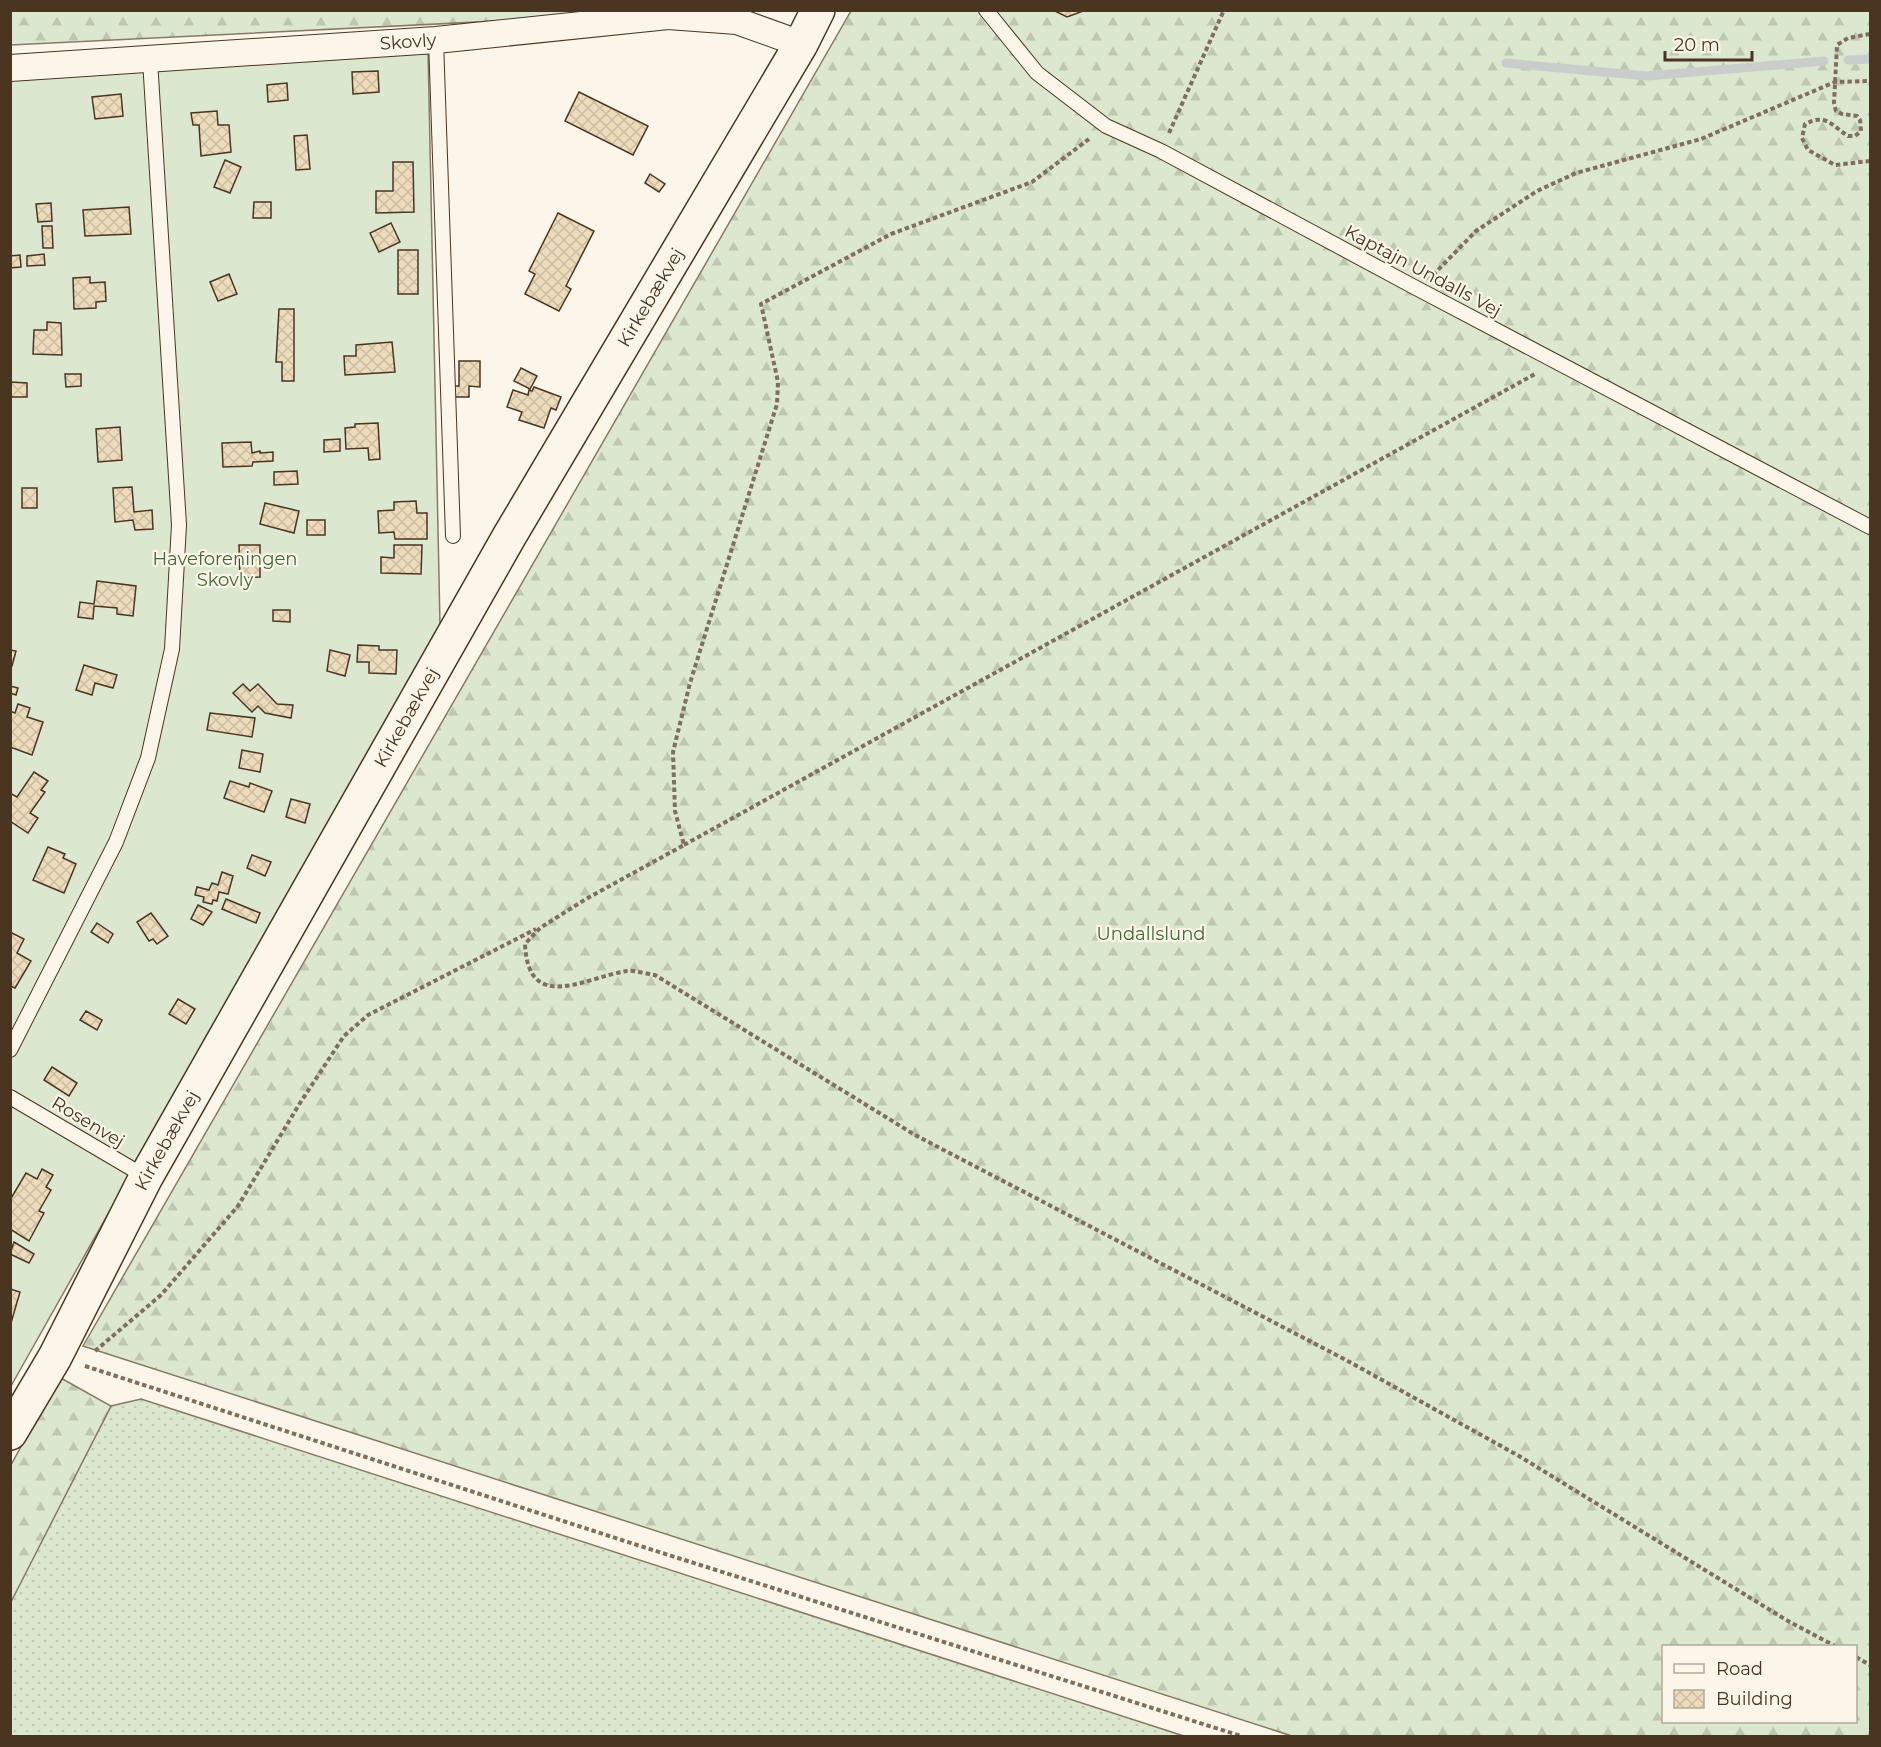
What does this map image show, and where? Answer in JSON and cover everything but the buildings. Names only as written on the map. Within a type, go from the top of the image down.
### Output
[{"type":"street","name":"Kirkebækvej","points":[[10,1433],[55,1357],[146,1177],[510,535],[801,44],[818,10]]},
{"type":"street","name":"Skovly","points":[[10,68],[436,40],[668,16],[737,21],[801,44]]},
{"type":"lane","name":"Kaptajn Undalls Vej","points":[[986,10],[1037,73],[1106,126],[1161,151],[1870,527]]},
{"type":"lane","points":[[436,40],[453,536]]},
{"type":"lane","points":[[10,1050],[116,842],[148,758],[172,649],[179,525],[150,60]]},
{"type":"lane","name":"Rosenvej","points":[[10,1097],[146,1177]]},
{"type":"path","points":[[1161,151],[1224,10]]},
{"type":"path","points":[[1870,34],[1848,38],[1837,45],[1834,103],[1836,111],[1857,116],[1860,120],[1861,131],[1855,136],[1848,136],[1828,120],[1815,118],[1805,124],[1802,138],[1808,150],[1835,165],[1870,161]]},
{"type":"path","points":[[1418,289],[1476,231],[1536,191],[1576,173],[1701,139],[1835,82],[1870,81]]},
{"type":"path","points":[[684,845],[675,811],[673,752],[690,683],[777,404],[778,382],[761,304],[891,234],[1032,182],[1106,126]]},
{"type":"path","points":[[1241,1737],[78,1364],[161,1295],[238,1206],[300,1103],[344,1036],[368,1015],[540,928],[586,899],[1556,362]]},
{"type":"path","points":[[540,928],[525,944],[526,959],[532,973],[545,985],[564,988],[629,970],[654,975],[915,1135],[1397,1388],[1519,1456],[1788,1622],[1831,1645]]},
{"type":"green space","points":[[11,11],[700,11],[11,45]]},
{"type":"green space","name":"Undallslund","points":[[851,11],[1870,11],[1870,1736],[1292,1736],[83,1346]]},
{"type":"green space","name":"Haveforeningen Skovly","points":[[428,50],[440,625],[11,1386],[11,77]]},
{"type":"green space","points":[[59,1377],[111,1406],[11,1602],[11,1465]]},
{"type":"green space","points":[[141,1399],[1184,1736],[11,1736],[10,1602],[111,1406]]},
{"type":"waterway","points":[[1848,60],[1870,59]]},
{"type":"waterway","points":[[1506,63],[1647,76],[1824,61]]}]
